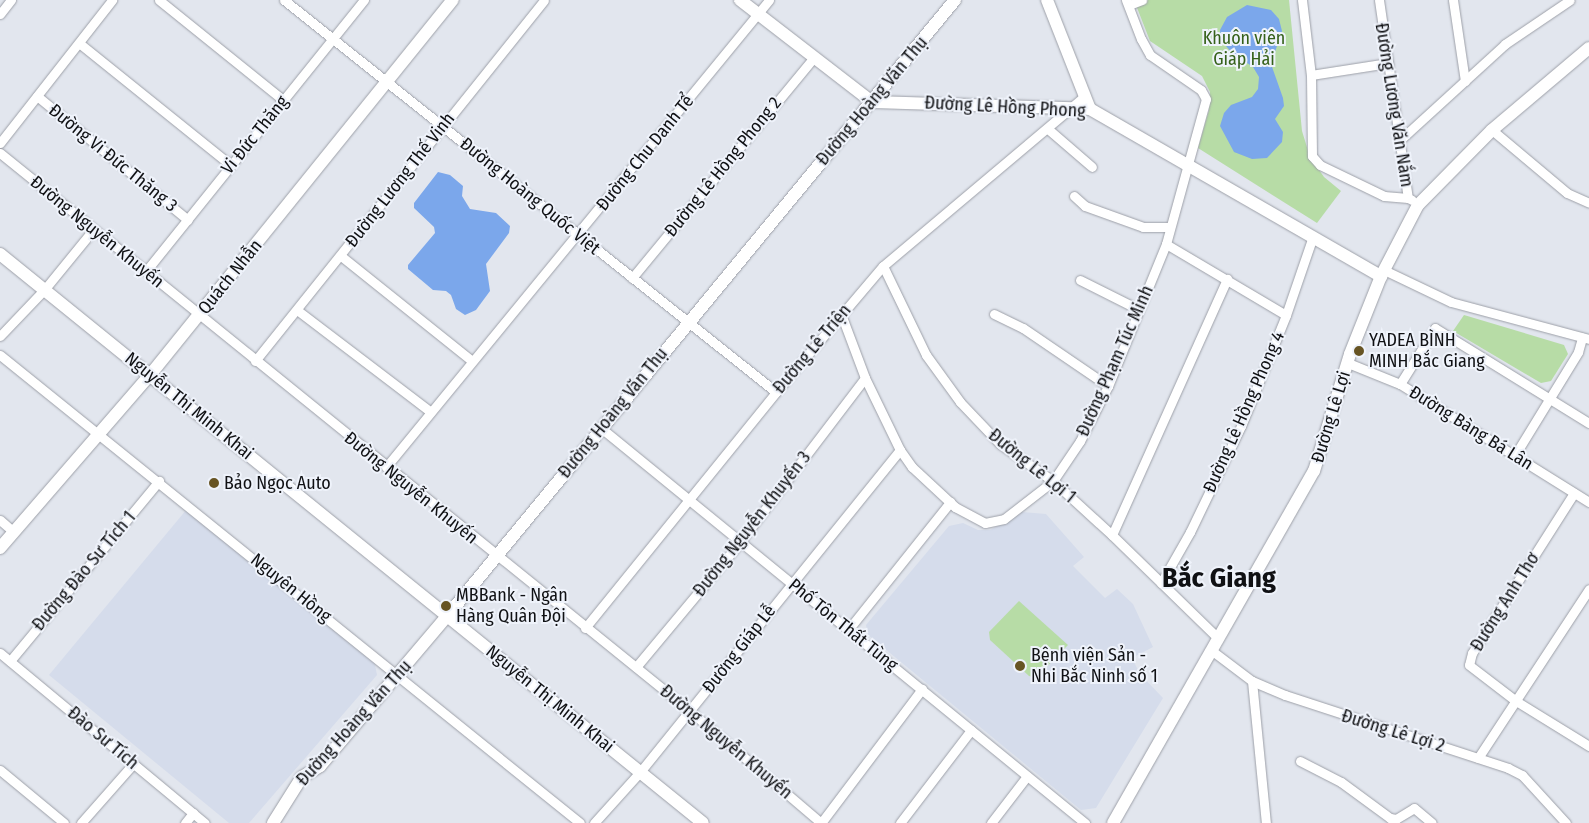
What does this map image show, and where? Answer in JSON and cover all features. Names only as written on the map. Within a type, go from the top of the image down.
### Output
[{"type":"street","points":[[0,14],[11,0]]},
{"type":"street","points":[[0,143],[112,0]]},
{"type":"street","points":[[159,0],[283,100]]},
{"type":"street","name":"Đường Hoàng Quốc Việt","points":[[284,0],[776,392]]},
{"type":"street","name":"Vi Đức Thăng","points":[[146,271],[364,0]]},
{"type":"street","name":"Quách Nhẫn","points":[[0,548],[100,434],[198,316],[453,0]]},
{"type":"street","name":"Đường Lương Thế Vinh","points":[[255,361],[342,256],[441,125],[544,0]]},
{"type":"street","points":[[740,0],[872,102]]},
{"type":"street","name":"Đường Chu Danh Tể","points":[[386,467],[769,0]]},
{"type":"street","name":"Đường Hoàng Văn Thụ","points":[[273,823],[302,777],[320,766],[448,615],[955,0]]},
{"type":"street","points":[[1047,0],[1090,109]]},
{"type":"street","points":[[1128,2],[1142,0]]},
{"type":"street","points":[[1302,0],[1311,75],[1310,145],[1316,162],[1384,196],[1413,201]]},
{"type":"street","name":"Đường Lương Văn Nắm","points":[[1379,0],[1400,140],[1413,201]]},
{"type":"street","points":[[1454,0],[1465,81]]},
{"type":"street","points":[[1400,140],[1505,44],[1570,0]]},
{"type":"street","name":"Đường Phạm Túc Minh","points":[[841,314],[865,378],[900,450],[912,467],[950,502],[976,520],[995,521],[1010,516],[1053,481],[1080,441],[1108,386],[1166,244],[1186,166],[1202,120],[1205,95],[1150,55],[1141,39],[1128,2]]},
{"type":"street","points":[[79,43],[230,165]]},
{"type":"street","name":"Đường Lê Lợi","points":[[1113,823],[1314,471],[1348,363],[1382,273],[1413,201],[1492,130],[1589,48]]},
{"type":"street","name":"Đường Lê Hồng Phong 2","points":[[632,278],[814,57]]},
{"type":"street","points":[[1311,75],[1388,63]]},
{"type":"street","name":"Đường Vi Đức Thăng 3","points":[[37,96],[188,220]]},
{"type":"street","name":"Đường Lê Triện","points":[[585,628],[690,501],[776,392],[883,266],[1085,96]]},
{"type":"street","name":"Đường Lê Hồng Phong","points":[[872,102],[1075,106],[1090,109],[1186,166],[1382,273],[1451,302],[1586,338]]},
{"type":"street","points":[[1048,129],[1092,167]]},
{"type":"street","points":[[1492,130],[1567,193],[1589,203]]},
{"type":"street","name":"Đường Nguyễn Khuyến","points":[[0,153],[92,230],[146,271],[198,316],[496,557],[690,711],[821,823]]},
{"type":"street","points":[[1074,196],[1085,206],[1143,227],[1170,227]]},
{"type":"street","points":[[0,336],[44,290],[92,230]]},
{"type":"street","name":"Đường Lê Hồng Phong 4","points":[[1161,583],[1190,532],[1241,426],[1286,315],[1313,236]]},
{"type":"street","points":[[1166,244],[1286,315]]},
{"type":"street","name":"Nguyễn Thị Minh Khai","points":[[0,254],[703,823]]},
{"type":"street","points":[[342,256],[472,361]]},
{"type":"street","name":"Đường Lê Lợi 1","points":[[883,266],[936,372],[1000,444],[1053,481],[1112,535],[1218,638]]},
{"type":"street","points":[[1112,535],[1226,279]]},
{"type":"street","points":[[1080,280],[1138,309]]},
{"type":"street","points":[[297,310],[431,412]]},
{"type":"street","points":[[994,314],[1023,328],[1108,386]]},
{"type":"street","points":[[1400,384],[1435,328],[1589,423]]},
{"type":"street","points":[[1514,455],[1550,400],[1586,338]]},
{"type":"street","name":"Nguyên Hồng","points":[[0,355],[159,481],[580,823]]},
{"type":"street","name":"Đường Bàng Bá Lân","points":[[1348,363],[1400,384],[1589,502]]},
{"type":"street","name":"Đường Nguyễn Khuyến 3","points":[[636,667],[740,542],[865,378]]},
{"type":"street","name":"Phố Tôn Thất Tùng","points":[[601,428],[1085,823]]},
{"type":"street","name":"Đường Giáp Lễ","points":[[594,823],[640,772],[900,450]]},
{"type":"street","name":"Đường Đào Sư Tích 1","points":[[10,661],[159,481]]},
{"type":"street","name":"Đường Anh Thơ","points":[[1574,493],[1469,659],[1472,670],[1516,701],[1589,746]]},
{"type":"street","points":[[848,630],[950,502]]},
{"type":"street","points":[[0,520],[14,532]]},
{"type":"street","points":[[1478,758],[1589,589]]},
{"type":"street","name":"Đường Lê Lợi 2","points":[[1211,650],[1252,682],[1332,712],[1478,758],[1522,775],[1566,823]]},
{"type":"street","name":"Đào Sư Tích","points":[[0,653],[205,823]]},
{"type":"street","points":[[1252,682],[1266,823]]},
{"type":"street","points":[[821,823],[922,689]]},
{"type":"street","points":[[900,823],[971,730]]},
{"type":"street","points":[[1300,761],[1340,782],[1390,818],[1396,819],[1414,808],[1432,823]]},
{"type":"street","points":[[80,823],[133,764]]},
{"type":"street","points":[[0,770],[64,823]]},
{"type":"street","points":[[991,823],[1027,776]]},
{"type":"street","points":[[185,823],[193,813]]},
{"type":"shaded area","points":[[187,509],[374,660],[377,675],[249,823],[229,823],[49,675]]},
{"type":"shaded area","name":"Bệnh viện Sản - Nhi Bắc Ninh số 1","points":[[1022,512],[1046,514],[1084,557],[1073,566],[1105,598],[1117,589],[1133,604],[1153,647],[1132,658],[1140,674],[1163,698],[1096,808],[1081,810],[868,635],[866,625],[949,526],[963,523],[978,530],[990,530]]},
{"type":"green space","name":"Khuôn viên Giáp Hải","points":[[1134,0],[1289,0],[1302,131],[1310,157],[1324,177],[1341,191],[1317,223],[1198,148],[1209,110],[1210,92],[1202,76],[1150,41]]},
{"type":"green space","points":[[1464,315],[1564,345],[1568,354],[1551,381],[1541,383],[1453,331]]},
{"type":"green space","points":[[1019,601],[1068,645],[1036,678],[1029,676],[990,640],[989,632]]},
{"type":"water","points":[[1247,5],[1271,10],[1279,19],[1282,31],[1271,64],[1283,98],[1284,106],[1275,119],[1283,132],[1282,142],[1267,158],[1252,159],[1234,152],[1220,126],[1224,113],[1231,105],[1252,97],[1258,89],[1259,77],[1253,67],[1231,52],[1221,40],[1220,30],[1227,17]]},
{"type":"water","points":[[438,172],[450,175],[463,186],[462,196],[470,209],[496,213],[510,226],[509,233],[486,264],[490,291],[476,310],[465,315],[456,309],[451,295],[446,291],[433,290],[408,269],[408,265],[435,233],[434,227],[414,208],[414,203]]},
{"type":"place","name":"YADEA BÌNH MINH Bắc Giang","points":[[1359,351]]},
{"type":"place","name":"Bảo Ngọc Auto","points":[[214,483]]},
{"type":"place","name":"MBBank - Ngân Hàng Quân Đội","points":[[446,606]]},
{"type":"place","name":"Bệnh viện Sản - Nhi Bắc Ninh số 1","points":[[1020,666]]},
{"type":"district","name":"Bắc Giang","points":[[1219,578]]}]
